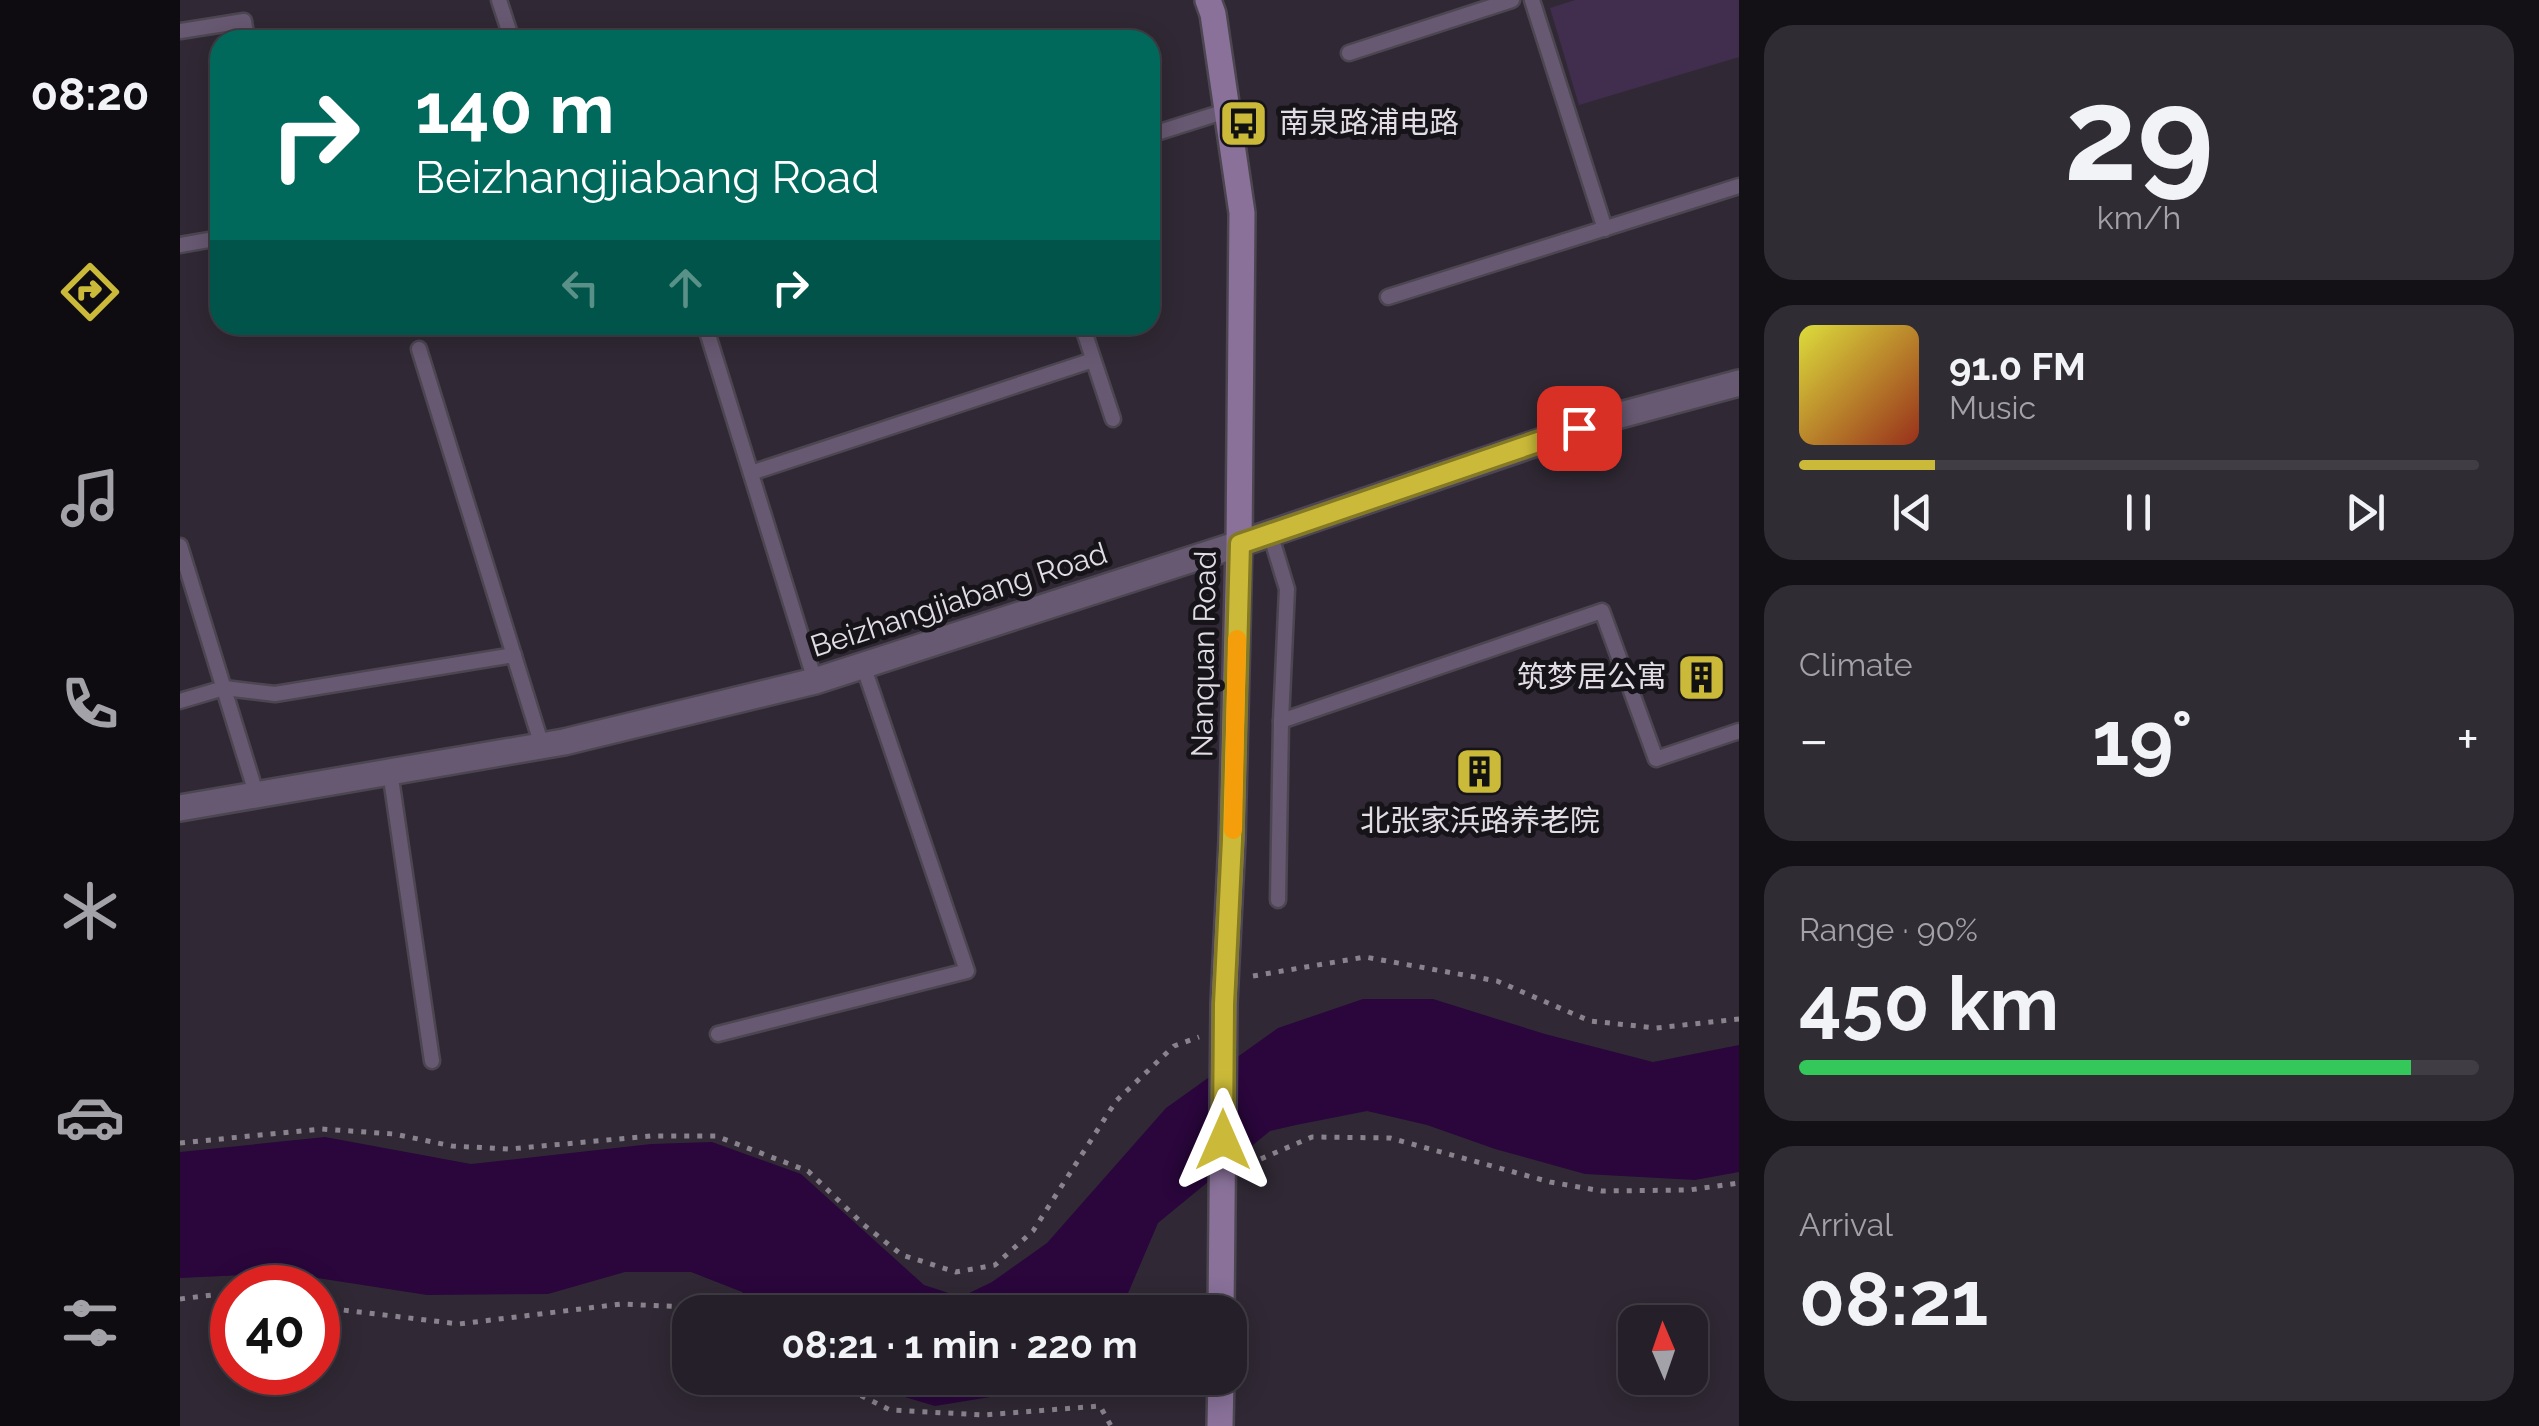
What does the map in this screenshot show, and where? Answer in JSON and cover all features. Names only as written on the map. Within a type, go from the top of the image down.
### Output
[{"type":"street","name":"Nanquan Road","points":[[1208,0],[1242,213],[1240,544],[1224,992],[1222,1295]]},
{"type":"street","name":"Beizhangjiabang Road","points":[[180,808],[542,746],[815,681],[1240,544],[1614,417],[1739,383]]},
{"type":"street","points":[[1220,1395],[1220,1426]]},
{"type":"lane","points":[[499,0],[509,30]]},
{"type":"lane","points":[[1349,53],[1512,0]]},
{"type":"lane","points":[[1532,0],[1605,229]]},
{"type":"lane","points":[[180,31],[244,21],[245,30]]},
{"type":"lane","points":[[1160,132],[1226,110]]},
{"type":"lane","points":[[1388,297],[1739,186]]},
{"type":"lane","points":[[180,245],[210,240]]},
{"type":"lane","points":[[709,335],[815,681]]},
{"type":"lane","points":[[1085,335],[1113,419]]},
{"type":"lane","points":[[419,349],[542,746]]},
{"type":"lane","points":[[751,473],[1093,360]]},
{"type":"lane","points":[[1270,533],[1287,589],[1280,721],[1278,900]]},
{"type":"lane","points":[[180,546],[256,793]]},
{"type":"lane","points":[[1280,721],[1602,611],[1656,759],[1739,732]]},
{"type":"lane","points":[[180,701],[224,688],[275,694],[514,655]]},
{"type":"lane","points":[[718,1034],[967,971],[863,665]]},
{"type":"lane","points":[[390,771],[432,1061]]},
{"type":"path","points":[[1224,992],[1365,958],[1498,981],[1590,1021],[1656,1028],[1739,1019]]},
{"type":"path","points":[[180,1142],[320,1128],[394,1134],[452,1146],[510,1149],[650,1136],[716,1136],[808,1171],[864,1225],[902,1254],[956,1272],[995,1265],[1033,1230],[1116,1101],[1174,1046],[1197,1038],[1224,1037]]},
{"type":"path","points":[[1223,1187],[1312,1136],[1390,1138],[1550,1182],[1602,1191],[1689,1190],[1739,1183]]},
{"type":"path","points":[[180,1299],[210,1295]]},
{"type":"path","points":[[340,1309],[459,1324],[621,1304],[672,1306]]},
{"type":"path","points":[[860,1395],[890,1410],[984,1415],[1100,1406],[1110,1426]]},
{"type":"shaded area","points":[[1575,0],[1739,0],[1739,57],[1579,105],[1550,8]]},
{"type":"shaded area","points":[[1363,999],[1433,999],[1653,1062],[1739,1045],[1739,1172],[1695,1180],[1585,1174],[1427,1125],[1367,1111],[1270,1131],[1158,1223],[1127,1295],[965,1295],[992,1282],[1047,1243],[1166,1108],[1278,1028]]},
{"type":"shaded area","points":[[325,1137],[471,1164],[651,1144],[712,1142],[801,1174],[924,1285],[955,1295],[745,1295],[691,1272],[625,1272],[548,1294],[427,1295],[340,1282],[340,1265],[210,1265],[210,1277],[180,1278],[180,1152]]},
{"type":"shaded area","points":[[898,1395],[1003,1395],[935,1406]]},
{"type":"slow traffic","points":[[1233,830],[1237,639]]},
{"type":"place","name":"南泉路浦电路","points":[[1244,123]]},
{"type":"place","name":"筑梦居公寓","points":[[1702,677]]},
{"type":"place","name":"北张家浜路养老院","points":[[1480,772]]},
{"type":"route","points":[[1223,1140],[1240,544],[1579,428]]}]
